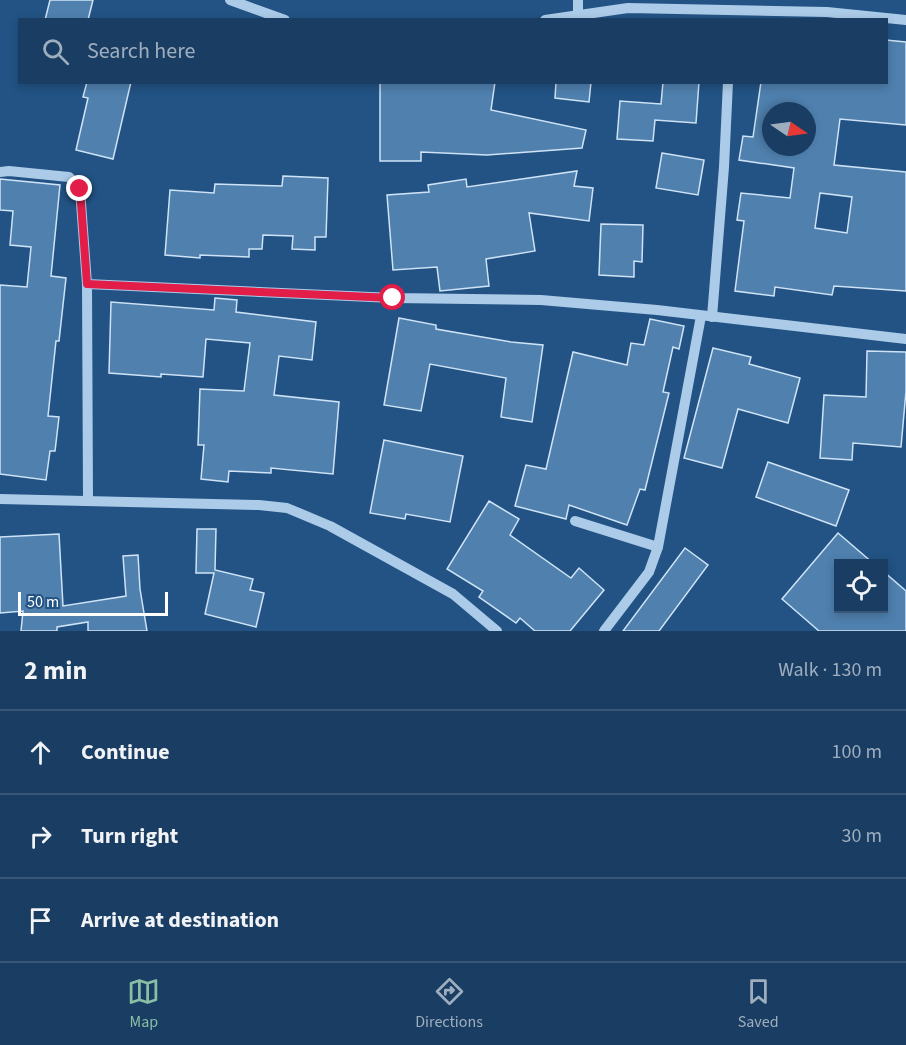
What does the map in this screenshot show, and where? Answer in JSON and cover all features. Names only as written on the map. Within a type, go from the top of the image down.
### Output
[{"type":"street","points":[[230,0],[280,18]]},
{"type":"street","points":[[578,0],[578,14]]},
{"type":"street","points":[[827,0],[827,12]]},
{"type":"street","points":[[556,18],[628,8],[731,14],[827,12],[886,18]]},
{"type":"street","points":[[888,18],[906,20]]},
{"type":"street","points":[[604,631],[649,572],[658,547],[707,316],[724,167],[728,84]]},
{"type":"street","points":[[0,172],[69,177],[80,189],[87,284],[88,501]]},
{"type":"street","points":[[87,284],[393,298],[541,300],[657,310],[906,339]]},
{"type":"street","points":[[0,499],[259,505],[287,508],[330,526],[453,594],[497,631]]},
{"type":"street","points":[[574,521],[658,547]]},
{"type":"building","points":[[50,0],[93,0],[88,18],[46,18]]},
{"type":"building","points":[[888,40],[906,42],[906,125],[840,119],[834,165],[906,172],[906,291],[834,286],[832,295],[775,287],[774,296],[735,291],[744,221],[737,220],[741,193],[790,198],[794,168],[739,160],[743,136],[753,137],[761,84],[888,84]],"holes":[[[820,193],[852,197],[847,233],[815,228]]]},
{"type":"building","points":[[86,84],[131,84],[113,159],[76,150],[88,98],[83,97]]},
{"type":"building","points":[[380,84],[495,84],[491,110],[586,130],[582,148],[487,155],[421,152],[421,161],[380,161]]},
{"type":"building","points":[[556,84],[591,84],[589,102],[555,98]]},
{"type":"building","points":[[663,84],[699,84],[696,123],[655,120],[653,141],[617,139],[620,101],[661,104]]},
{"type":"building","points":[[662,153],[704,160],[698,195],[656,188]]},
{"type":"building","points":[[577,171],[574,186],[593,188],[589,221],[529,213],[535,251],[486,259],[489,286],[440,291],[437,267],[393,270],[387,195],[429,192],[428,185],[466,179],[467,187]]},
{"type":"building","points":[[283,176],[328,178],[326,237],[315,237],[315,250],[292,249],[293,236],[263,235],[262,249],[249,249],[249,257],[200,255],[200,258],[165,255],[170,190],[214,193],[215,184],[282,186]]},
{"type":"building","points":[[0,179],[60,185],[51,276],[66,278],[48,416],[59,417],[55,451],[50,451],[46,480],[0,474],[0,285],[27,287],[31,247],[10,245],[13,211],[0,210]]},
{"type":"building","points":[[601,224],[643,225],[642,262],[634,261],[634,277],[599,275]]},
{"type":"building","points":[[215,298],[237,300],[236,312],[316,322],[312,360],[279,356],[274,395],[339,402],[333,474],[271,468],[271,473],[229,471],[228,482],[201,479],[204,445],[198,445],[200,389],[244,391],[250,343],[206,339],[203,377],[109,373],[111,302],[214,310]]},
{"type":"building","points":[[399,318],[436,325],[436,329],[543,345],[532,422],[501,417],[506,378],[430,364],[421,411],[384,405]]},
{"type":"building","points":[[650,319],[684,326],[679,349],[673,347],[663,392],[669,393],[645,490],[640,489],[627,525],[569,505],[566,519],[515,506],[526,465],[546,469],[573,352],[627,365],[631,343],[644,345]]},
{"type":"building","points":[[713,348],[751,357],[749,364],[800,378],[788,423],[738,409],[722,468],[684,458]]},
{"type":"building","points":[[867,351],[906,352],[906,391],[901,447],[853,443],[852,460],[820,458],[824,395],[866,397]]},
{"type":"building","points":[[384,440],[463,456],[450,522],[406,514],[405,519],[370,513]]},
{"type":"building","points":[[768,462],[849,490],[836,526],[756,497]]},
{"type":"building","points":[[489,501],[519,519],[510,535],[571,578],[579,568],[604,590],[570,631],[535,631],[520,618],[516,623],[479,597],[483,591],[447,569]]},
{"type":"building","points":[[197,529],[216,529],[215,570],[253,579],[250,590],[264,593],[256,627],[205,614],[214,573],[196,573]]},
{"type":"building","points":[[838,533],[868,559],[834,559],[834,613],[888,613],[888,575],[906,591],[906,631],[819,631],[782,599]]},
{"type":"building","points":[[59,534],[63,606],[126,596],[123,556],[138,555],[140,589],[147,631],[88,631],[88,622],[57,627],[57,631],[21,631],[23,611],[0,613],[0,537]]},
{"type":"building","points":[[685,548],[708,565],[659,631],[623,631]]},
{"type":"route","points":[[80,189],[87,284],[393,298]]}]
